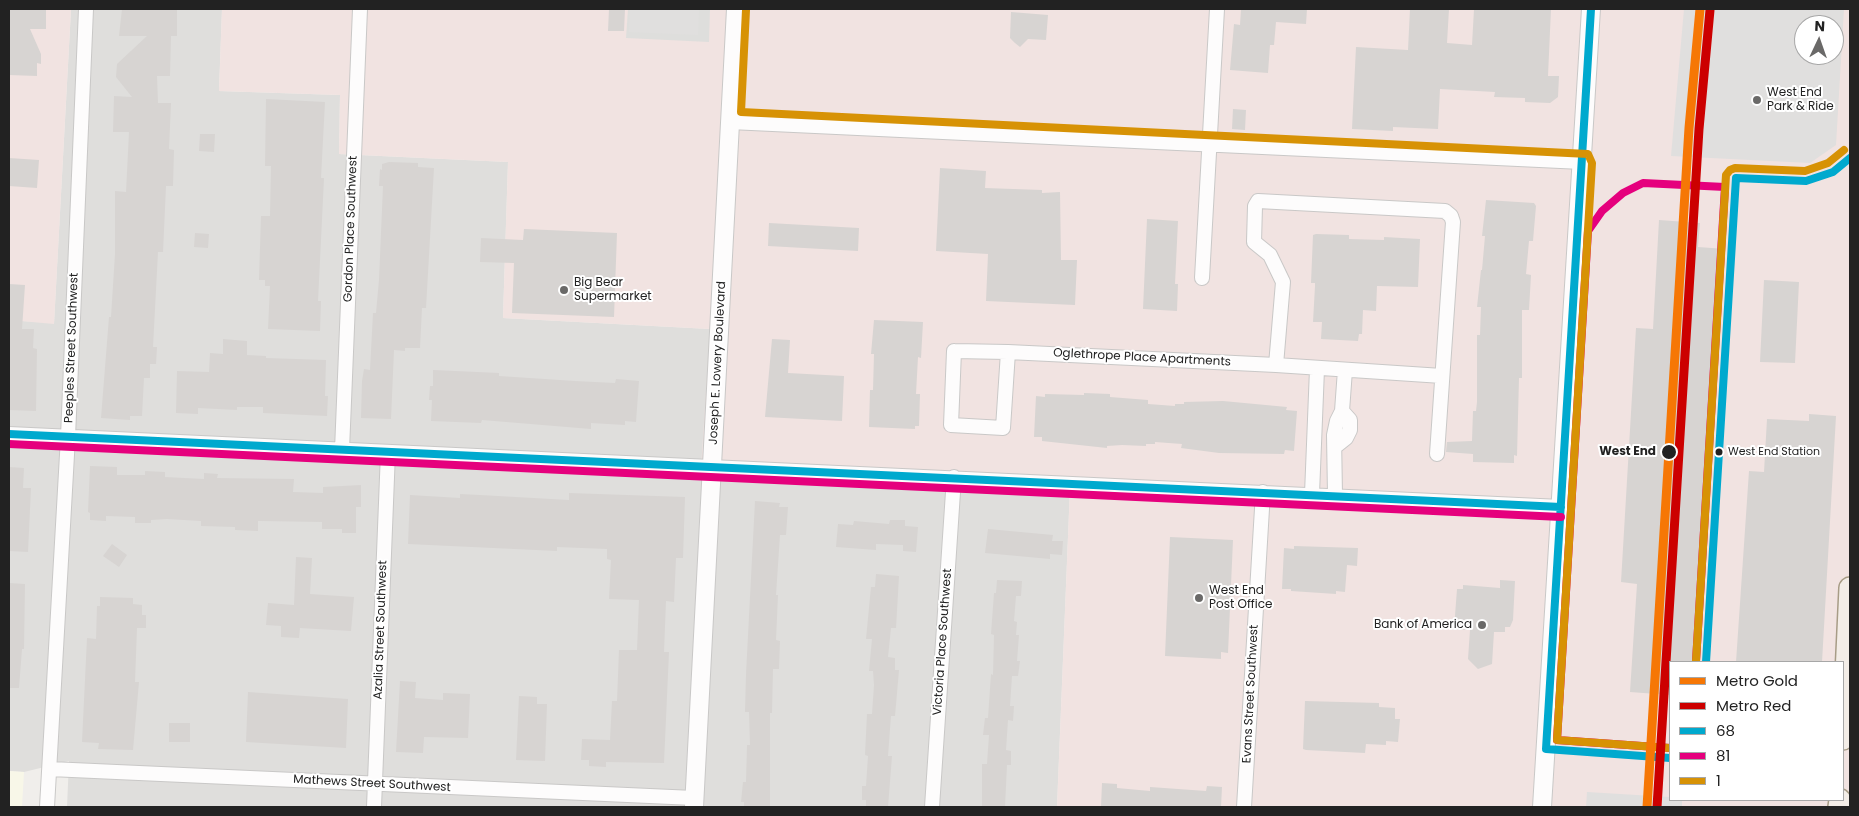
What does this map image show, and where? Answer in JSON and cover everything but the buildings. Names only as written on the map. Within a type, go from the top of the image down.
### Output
[{"type":"main road","points":[[1844,717],[1850,588]]},
{"type":"street","name":"Peeples Street Southwest","points":[[47,807],[68,437],[86,9]]},
{"type":"street","name":"Gordon Place Southwest","points":[[342,450],[360,9]]},
{"type":"street","name":"Joseph E. Lowery Boulevard","points":[[694,803],[736,9]]},
{"type":"street","points":[[1202,278],[1217,9]]},
{"type":"street","points":[[1542,807],[1591,9]]},
{"type":"street","points":[[730,122],[1582,162]]},
{"type":"street","points":[[1276,365],[1283,282],[1270,255],[1254,242],[1255,206],[1258,200],[1444,211],[1451,216],[1453,222],[1437,454]]},
{"type":"street","name":"Oglethrope Place Apartments","points":[[1008,352],[1003,428],[951,425],[954,351],[1008,352],[1276,365],[1442,376]]},
{"type":"street","points":[[1312,494],[1318,369]]},
{"type":"street","points":[[1335,495],[1336,446],[1350,430],[1350,420],[1342,411],[1345,370]]},
{"type":"street","points":[[9,434],[1561,506]]},
{"type":"street","name":"Azalia Street Southwest","points":[[374,807],[388,452]]},
{"type":"street","name":"Victoria Place Southwest","points":[[932,807],[954,477]]},
{"type":"street","name":"Evans Street Southwest","points":[[1244,807],[1263,492]]},
{"type":"street","name":"Mathews Street Southwest","points":[[50,769],[375,784],[694,803]]},
{"type":"shaded area","points":[[9,9],[71,9],[54,324],[9,320]]},
{"type":"shaded area","points":[[71,9],[222,9],[219,91],[340,95],[339,154],[508,162],[503,318],[710,329],[1070,488],[1057,807],[67,807],[69,761],[24,772],[9,771],[9,320],[54,323]]},
{"type":"shaded area","points":[[222,9],[1850,9],[1850,807],[1057,807],[1070,488],[701,468],[710,329],[503,318],[508,162],[339,154],[340,95],[219,91]]},
{"type":"shaded area","points":[[628,9],[710,9],[709,42],[626,38]]},
{"type":"shaded area","points":[[630,9],[699,9],[698,35],[629,32]]},
{"type":"shaded area","name":"West End Park & Ride","points":[[1684,9],[1844,9],[1844,15],[1794,15],[1794,65],[1841,65],[1836,145],[1810,163],[1671,156]]},
{"type":"shaded area","points":[[9,771],[24,772],[22,807],[9,807]]},
{"type":"shaded area","points":[[1587,792],[1669,797],[1669,801],[1682,801],[1682,807],[1586,807]]},
{"type":"metro line","name":"Gold","points":[[1647,807],[1689,128],[1700,9]]},
{"type":"metro line","name":"Red","points":[[1657,807],[1699,129],[1710,10]]},
{"type":"transit line","name":"68","points":[[1591,9],[1546,749],[1669,758]]},
{"type":"transit line","name":"1","points":[[746,10],[741,112],[1588,154],[1592,163],[1557,740],[1669,748]]},
{"type":"transit line","name":"1","points":[[1696,661],[1726,175],[1735,168],[1805,171],[1828,163],[1844,150]]},
{"type":"transit line","name":"68","points":[[1706,661],[1736,178],[1806,181],[1833,172],[1850,158]]},
{"type":"transit line","name":"81","points":[[1669,748],[1557,740],[1588,231],[1602,211],[1623,193],[1643,183],[1725,187],[1696,661]]},
{"type":"transit line","name":"68","points":[[9,434],[1561,507]]},
{"type":"transit line","name":"81","points":[[9,444],[1561,517]]},
{"type":"place","name":"West End Park & Ride","points":[[1757,100]]},
{"type":"place","name":"Big Bear Supermarket","points":[[564,290]]},
{"type":"place","name":"West End","points":[[1669,452]]},
{"type":"place","name":"West End Station","points":[[1719,452]]},
{"type":"place","name":"West End Post Office","points":[[1199,598]]},
{"type":"place","name":"Bank of America","points":[[1482,625]]}]
